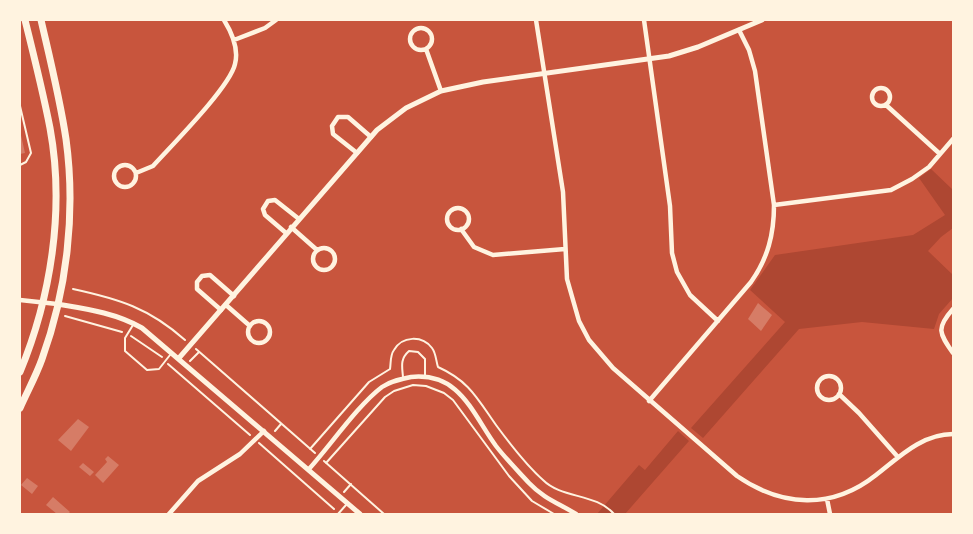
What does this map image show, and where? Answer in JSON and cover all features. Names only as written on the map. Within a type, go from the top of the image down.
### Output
[{"type":"main road","points":[[20,372],[38,326],[43,301],[51,260],[55,194],[50,129],[25,20]]},
{"type":"main road","points":[[20,408],[42,360],[58,304],[69,240],[69,169],[66,139],[41,20]]},
{"type":"street","points":[[136,173],[152,166],[230,76],[237,54],[234,40],[224,20]]},
{"type":"street","points":[[234,40],[265,28],[276,20]]},
{"type":"street","points":[[536,20],[563,192],[567,279],[572,302],[589,340],[613,368],[738,476],[758,490],[794,500],[827,499],[855,489],[898,456],[927,440],[953,434]]},
{"type":"street","points":[[644,20],[670,206],[672,253],[677,272],[690,295],[718,321]]},
{"type":"street","points":[[179,358],[371,137],[406,108],[441,90],[669,56],[698,47],[762,20]]},
{"type":"street","points":[[418,28],[428,29],[432,34],[432,41],[426,49],[416,48],[411,43],[410,36],[418,28]]},
{"type":"street","points":[[649,400],[763,266],[774,225],[774,205],[755,72],[749,50],[739,30]]},
{"type":"street","points":[[426,49],[441,90]]},
{"type":"street","points":[[877,89],[886,89],[890,94],[890,100],[886,105],[880,106],[873,102],[872,96],[877,89]]},
{"type":"street","points":[[886,105],[940,154]]},
{"type":"street","points":[[357,154],[333,134],[334,122],[338,118],[348,118],[371,137]]},
{"type":"street","points":[[774,205],[891,190],[929,167],[953,139]]},
{"type":"street","points":[[125,164],[132,167],[136,173],[133,184],[126,187],[119,186],[114,176],[118,167],[125,164]]},
{"type":"street","points":[[286,233],[265,214],[263,209],[266,204],[272,200],[278,202],[299,219]]},
{"type":"street","points":[[461,229],[468,224],[469,216],[464,210],[454,208],[447,216],[447,223],[452,228],[461,229],[474,247],[493,255],[565,250]]},
{"type":"street","points":[[292,227],[317,250]]},
{"type":"street","points":[[324,248],[333,252],[335,261],[332,267],[326,270],[316,266],[313,256],[317,250],[324,248]]},
{"type":"street","points":[[221,310],[197,289],[197,282],[202,276],[210,275],[234,296]]},
{"type":"street","points":[[20,300],[43,301],[107,313],[134,323],[172,352],[360,514]]},
{"type":"street","points":[[226,304],[250,326]]},
{"type":"street","points":[[953,309],[941,326],[941,336],[953,352]]},
{"type":"street","points":[[256,322],[266,324],[270,330],[270,337],[264,342],[254,342],[248,333],[250,326],[256,322]]},
{"type":"street","points":[[309,469],[383,386],[403,378],[425,376],[435,378],[455,389],[464,397],[497,447],[530,484],[543,496],[576,514]]},
{"type":"street","points":[[824,377],[833,377],[840,383],[838,394],[833,398],[824,398],[818,392],[818,383],[824,377]]},
{"type":"street","points":[[838,394],[859,412],[898,456]]},
{"type":"street","points":[[169,514],[198,481],[240,454],[264,431]]},
{"type":"street","points":[[827,499],[830,514]]},
{"type":"lane","points":[[20,106],[31,153],[26,162],[20,165]]},
{"type":"lane","points":[[134,323],[124,344],[125,351],[147,370],[159,369],[172,352]]},
{"type":"lane","points":[[403,378],[401,362],[403,356],[409,351],[418,352],[425,359],[425,376]]},
{"type":"lane","points":[[339,514],[348,503]]},
{"type":"path","points":[[73,289],[115,298],[140,308],[162,321],[384,514]]},
{"type":"path","points":[[65,316],[106,326],[128,334],[161,356],[339,514]]},
{"type":"path","points":[[326,463],[385,396],[404,387],[422,385],[434,388],[449,397],[465,417]]},
{"type":"path","points":[[496,424],[521,457],[549,486],[560,492],[602,505],[614,514]]},
{"type":"shaded area","points":[[931,169],[953,190],[953,228],[941,237],[928,251],[953,275],[953,298],[939,314],[934,329],[862,322],[799,329],[703,438],[691,428],[785,322],[750,290],[775,255],[913,235],[945,215],[919,178]]},
{"type":"shaded area","points":[[678,431],[689,441],[625,514],[597,514],[639,465],[645,470]]},
{"type":"building","points":[[20,131],[25,153],[20,154]]},
{"type":"building","points":[[758,303],[772,315],[761,331],[748,319]]},
{"type":"building","points":[[78,419],[89,427],[71,451],[58,440]]},
{"type":"building","points":[[108,456],[119,465],[103,483],[95,475],[107,462],[105,459]]},
{"type":"building","points":[[83,463],[94,472],[90,476],[79,467]]},
{"type":"building","points":[[27,478],[38,486],[32,494],[21,485]]},
{"type":"building","points":[[53,497],[70,512],[68,514],[57,514],[46,505]]}]
